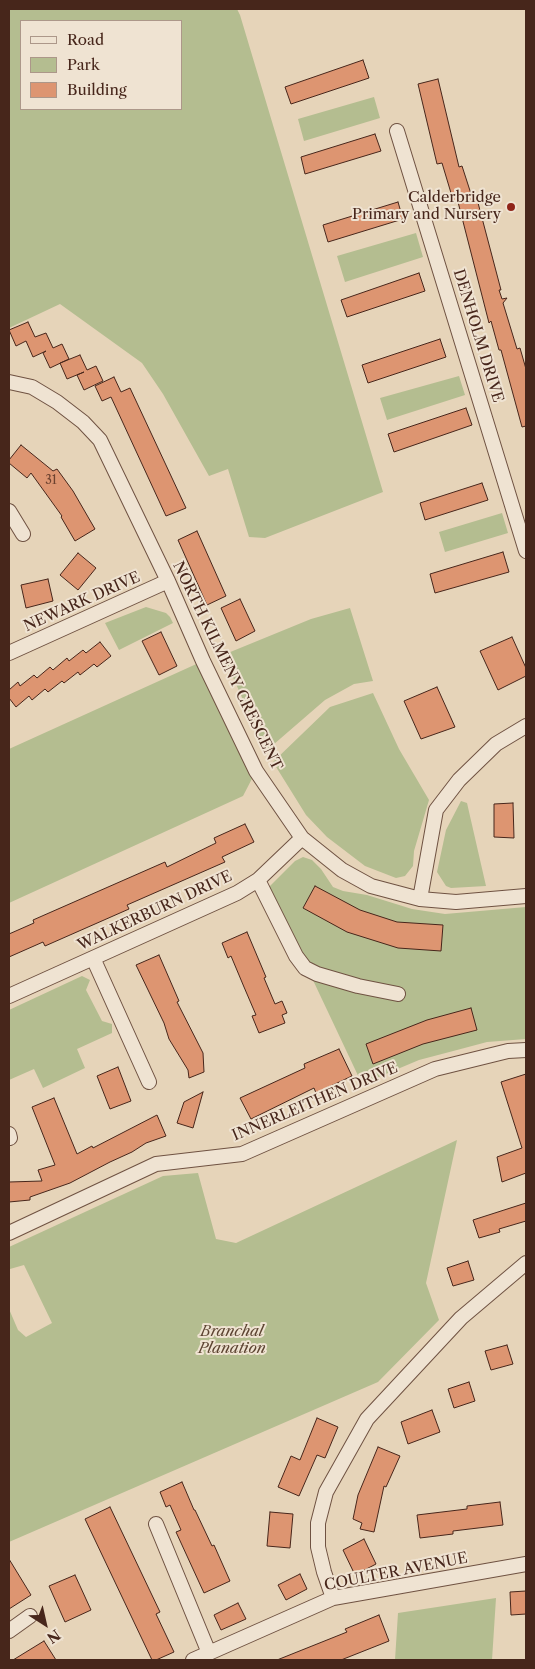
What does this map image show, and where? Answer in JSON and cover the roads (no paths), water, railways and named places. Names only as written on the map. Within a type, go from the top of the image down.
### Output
[{"type":"street","name":"DENHOLM DRIVE","points":[[397,131],[526,551]]},
{"type":"street","name":"NORTH KILMENY CRESCENT","points":[[9,382],[32,387],[57,402],[83,422],[100,440],[256,770],[302,838],[342,870],[371,886],[420,899],[456,902],[526,896]]},
{"type":"street","points":[[9,511],[23,534]]},
{"type":"street","name":"NEWARK DRIVE","points":[[9,653],[168,581]]},
{"type":"street","points":[[420,899],[436,810],[459,780],[496,744],[526,726]]},
{"type":"street","name":"WALKERBURN DRIVE","points":[[9,996],[237,892],[258,880],[302,838]]},
{"type":"street","points":[[258,880],[296,956],[305,968],[317,974],[358,986],[398,994]]},
{"type":"street","points":[[93,958],[149,1082]]},
{"type":"street","name":"INNERLEITHEN DRIVE","points":[[9,1233],[156,1164],[242,1154],[435,1069],[508,1051],[526,1050]]},
{"type":"street","points":[[333,1598],[318,1547],[318,1523],[326,1492],[367,1419],[461,1318],[526,1263]]},
{"type":"street","points":[[156,1524],[209,1653]]},
{"type":"street","name":"COULTER AVENUE","points":[[193,1660],[333,1598],[526,1564]]},
{"type":"street","points":[[9,1631],[30,1616]]},
{"type":"place","name":"Calderbridge Primary and Nursery","points":[[511,207]]},
{"type":"park label","name":"Branchal Planation","points":[[232,1340]]}]
